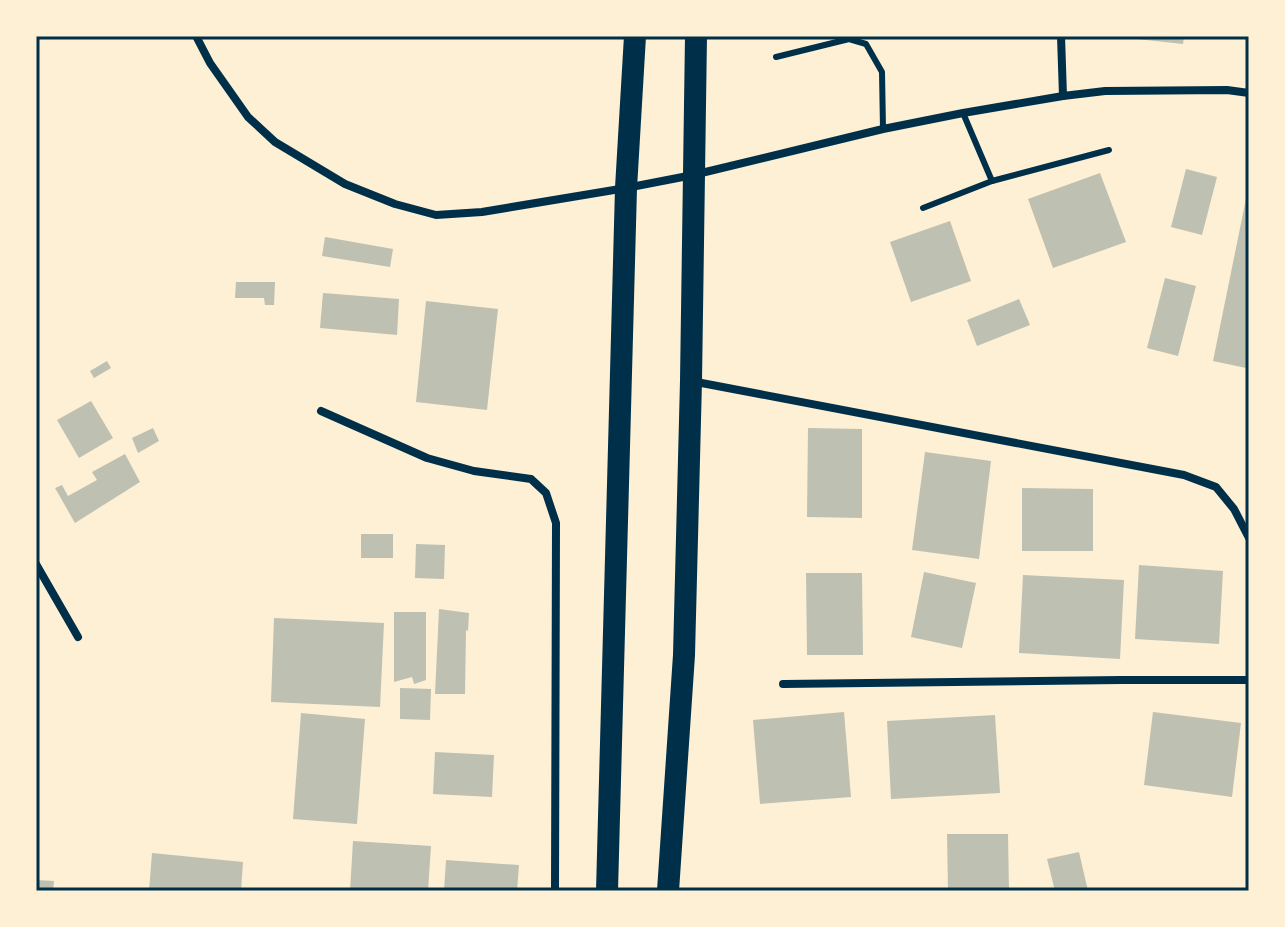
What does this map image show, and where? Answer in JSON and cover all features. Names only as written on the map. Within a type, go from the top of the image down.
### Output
[{"type":"highway","points":[[607,891],[626,188],[635,36]]},
{"type":"highway","points":[[668,891],[684,655],[696,36]]},
{"type":"street","points":[[196,36],[210,63],[248,117],[275,142],[345,184],[395,204],[436,215],[482,212],[626,188],[883,129],[1063,96],[1105,91],[1227,90],[1249,93]]},
{"type":"street","points":[[1061,36],[1063,96]]},
{"type":"street","points":[[691,381],[1184,475],[1216,487],[1234,509],[1249,538]]},
{"type":"street","points":[[321,411],[427,458],[474,471],[531,479],[546,493],[556,523],[555,891]]},
{"type":"street","points":[[36,564],[78,637]]},
{"type":"street","points":[[783,684],[1249,680]]},
{"type":"lane","points":[[776,57],[849,39],[866,44],[882,72],[883,129]]},
{"type":"lane","points":[[963,113],[992,181]]},
{"type":"lane","points":[[923,208],[992,181],[1109,150]]},
{"type":"building","points":[[1128,36],[1184,36],[1183,44]]},
{"type":"building","points":[[1186,169],[1217,177],[1202,235],[1171,227]]},
{"type":"building","points":[[1100,173],[1126,242],[1053,268],[1028,199]]},
{"type":"building","points":[[1248,189],[1249,354],[1246,368],[1213,361]]},
{"type":"building","points":[[950,221],[971,281],[911,302],[890,242]]},
{"type":"building","points":[[325,237],[393,249],[390,267],[322,256]]},
{"type":"building","points":[[1165,278],[1196,286],[1178,356],[1147,348]]},
{"type":"building","points":[[236,282],[275,282],[274,305],[265,305],[264,298],[235,298]]},
{"type":"building","points":[[323,293],[399,299],[397,335],[320,328]]},
{"type":"building","points":[[1019,299],[1030,325],[977,346],[967,320]]},
{"type":"building","points":[[426,301],[498,309],[487,410],[416,402]]},
{"type":"building","points":[[107,361],[111,368],[94,378],[90,371]]},
{"type":"building","points":[[91,401],[113,438],[79,458],[57,420]]},
{"type":"building","points":[[153,428],[159,441],[138,453],[132,438]]},
{"type":"building","points":[[808,428],[862,429],[862,518],[807,517]]},
{"type":"building","points":[[925,452],[991,461],[979,559],[912,550]]},
{"type":"building","points":[[125,454],[140,482],[75,523],[55,488],[62,485],[68,496],[97,480],[92,472]]},
{"type":"building","points":[[1022,488],[1093,489],[1093,551],[1022,551]]},
{"type":"building","points":[[361,534],[393,534],[393,558],[361,558]]},
{"type":"building","points":[[416,544],[445,545],[444,579],[415,578]]},
{"type":"building","points":[[1139,565],[1223,571],[1219,644],[1135,639]]},
{"type":"building","points":[[924,572],[976,583],[962,648],[911,637]]},
{"type":"building","points":[[806,573],[862,573],[863,655],[807,655]]},
{"type":"building","points":[[1023,575],[1124,580],[1120,659],[1019,653]]},
{"type":"building","points":[[439,609],[469,613],[465,694],[435,694]]},
{"type":"building","points":[[394,612],[426,612],[426,680],[414,684],[412,677],[394,682]]},
{"type":"building","points":[[274,618],[384,623],[380,707],[271,702]]},
{"type":"building","points":[[400,688],[431,689],[430,720],[400,719]]},
{"type":"building","points":[[844,712],[851,797],[760,804],[753,720]]},
{"type":"building","points":[[1153,712],[1241,723],[1232,797],[1144,785]]},
{"type":"building","points":[[301,713],[365,719],[357,824],[293,819]]},
{"type":"building","points":[[995,715],[1000,793],[891,799],[887,721]]},
{"type":"building","points":[[435,752],[494,755],[492,797],[433,794]]},
{"type":"building","points":[[947,834],[1008,834],[1009,891],[948,891]]},
{"type":"building","points":[[353,841],[431,846],[428,891],[350,891]]},
{"type":"building","points":[[1079,852],[1088,891],[1055,891],[1047,859]]},
{"type":"building","points":[[152,853],[243,862],[241,891],[149,891]]},
{"type":"building","points":[[446,860],[519,865],[517,891],[444,891]]},
{"type":"building","points":[[36,880],[54,881],[53,891],[36,891]]}]
